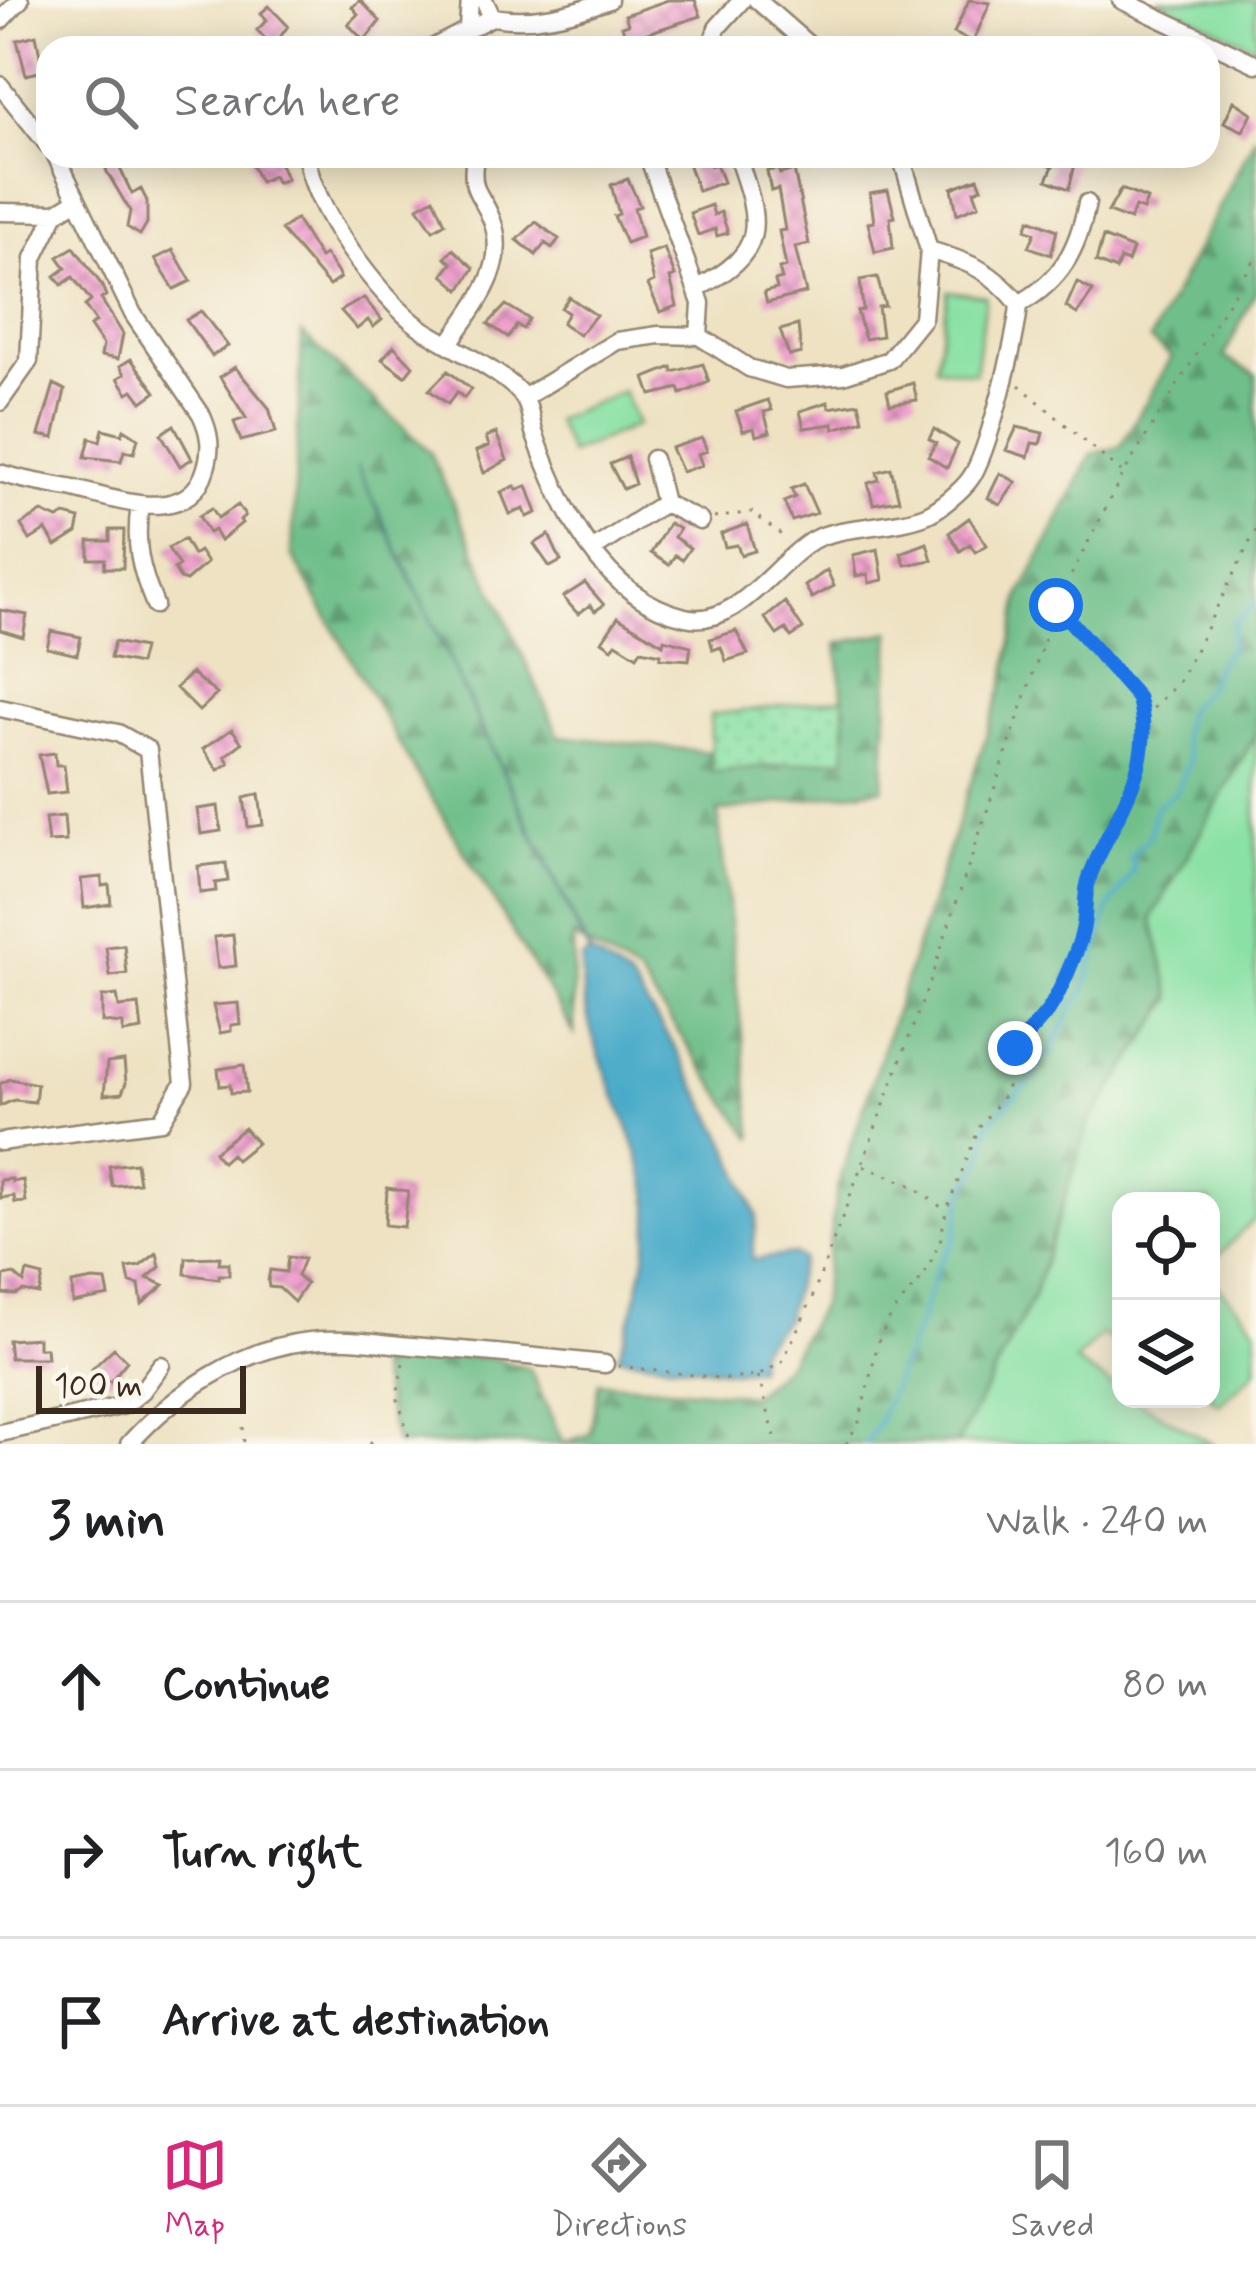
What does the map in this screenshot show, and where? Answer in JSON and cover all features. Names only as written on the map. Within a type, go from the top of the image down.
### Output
[{"type":"street","points":[[0,21],[20,0]]},
{"type":"street","points":[[468,27],[470,0]]},
{"type":"street","points":[[715,36],[742,0]]},
{"type":"street","points":[[757,0],[798,36]]},
{"type":"street","points":[[1121,0],[1197,36]]},
{"type":"street","points":[[453,36],[488,8],[518,21],[572,13],[600,2]]},
{"type":"street","points":[[1220,47],[1256,64]]},
{"type":"street","points":[[0,85],[36,130]]},
{"type":"street","points":[[0,472],[154,507],[184,498],[204,477],[210,452],[208,430],[133,314],[62,168]]},
{"type":"street","points":[[308,168],[333,223],[367,275],[420,328],[451,342],[525,397],[565,510],[606,570],[632,592],[688,619],[732,610],[815,538],[930,513],[970,478],[989,433],[1017,331],[1019,304],[999,278],[929,250]]},
{"type":"street","points":[[451,342],[490,283],[497,259],[497,232],[472,186],[474,168]]},
{"type":"street","points":[[652,168],[701,303],[699,336]]},
{"type":"street","points":[[695,289],[734,269],[752,238],[754,205],[741,168]]},
{"type":"street","points":[[525,397],[617,340],[659,335],[699,336],[749,368],[786,379],[842,375],[889,360],[923,318],[929,250],[905,168]]},
{"type":"street","points":[[0,402],[29,361],[34,257],[56,213],[77,200]]},
{"type":"street","points":[[1019,304],[1041,292],[1063,271],[1081,237],[1087,203]]},
{"type":"street","points":[[0,212],[56,213]]},
{"type":"street","points":[[653,459],[664,503],[700,521]]},
{"type":"street","points":[[592,550],[664,503]]},
{"type":"street","points":[[140,505],[137,562],[154,605]]},
{"type":"street","points":[[0,708],[118,733],[148,749],[184,1083],[161,1121],[1,1142]]},
{"type":"street","points":[[130,1444],[184,1391],[261,1355],[306,1341],[346,1340],[605,1364]]},
{"type":"street","points":[[0,1433],[125,1405],[161,1365]]},
{"type":"path","points":[[605,1364],[727,1379],[758,1376],[782,1362],[812,1300],[931,980],[1056,605],[1123,475],[1256,257]]},
{"type":"path","points":[[1003,373],[1123,475]]},
{"type":"path","points":[[700,521],[752,512],[776,528],[798,553]]},
{"type":"path","points":[[1144,718],[1180,680],[1256,530]]},
{"type":"path","points":[[846,1444],[859,1422],[879,1339],[893,1312],[924,1276],[940,1242],[946,1211],[980,1126],[1006,1092],[1015,1048],[1052,1006],[1083,928],[1082,901],[1091,873],[1134,785],[1143,749],[1144,718],[1138,698],[1056,605]]},
{"type":"path","points":[[862,1165],[913,1186],[946,1211]]},
{"type":"path","points":[[411,1444],[397,1396],[400,1370],[412,1346]]},
{"type":"path","points":[[758,1376],[777,1444]]},
{"type":"path","points":[[243,1427],[244,1444]]},
{"type":"green space","points":[[1157,0],[1256,0],[1256,47]]},
{"type":"green space","points":[[1256,135],[1256,291],[1224,357],[1256,375],[1256,734],[1152,918],[1172,999],[1088,1125],[1033,1297],[957,1444],[396,1444],[374,1353],[492,1358],[530,1369],[563,1443],[590,1434],[599,1382],[752,1395],[785,1366],[821,1304],[837,1188],[1005,679],[1020,597],[1092,454],[1120,447],[1172,357],[1150,340]]},
{"type":"green space","points":[[948,291],[986,296],[975,373],[936,367]]},
{"type":"green space","points":[[302,333],[430,452],[559,736],[710,752],[712,772],[847,734],[837,644],[891,632],[883,788],[718,812],[753,1139],[639,976],[573,937],[574,1033],[406,756],[292,555]]},
{"type":"green space","points":[[623,391],[637,425],[570,454],[555,420]]},
{"type":"green space","points":[[844,698],[846,758],[712,772],[710,715]]},
{"type":"green space","points":[[1256,734],[1256,1217],[1220,1254],[1220,1192],[1112,1192],[1112,1341],[1101,1335],[1075,1362],[1112,1385],[1112,1408],[1150,1408],[1212,1444],[957,1444],[1033,1297],[1088,1125],[1172,999],[1152,918]]},
{"type":"green space","points":[[1220,1288],[1256,1327],[1256,1370],[1220,1404]]},
{"type":"water","points":[[357,466],[590,953],[630,980],[675,1047],[727,1143],[757,1216],[752,1260],[793,1254],[802,1259],[786,1318],[759,1349],[757,1368],[733,1371],[618,1357],[642,1270],[649,1201],[638,1154],[588,1017],[582,959],[589,953]]},
{"type":"building","points":[[360,0],[380,21],[368,36],[359,36],[348,24],[358,14],[352,7]]},
{"type":"building","points":[[668,0],[695,0],[701,16],[625,36],[625,15]]},
{"type":"building","points":[[969,0],[990,3],[976,36],[954,33]]},
{"type":"building","points":[[269,6],[288,26],[281,36],[263,36],[257,30],[267,20],[261,13]]},
{"type":"building","points":[[36,35],[36,73],[26,75],[17,40]]},
{"type":"building","points":[[1234,101],[1252,113],[1243,131],[1224,122]]},
{"type":"building","points":[[106,168],[120,168],[132,194],[141,189],[147,201],[147,223],[140,235],[127,227],[130,211]]},
{"type":"building","points":[[253,168],[282,168],[287,179],[277,183],[273,176],[260,182]]},
{"type":"building","points":[[690,168],[718,168],[723,182],[698,191]]},
{"type":"building","points":[[1052,168],[1074,168],[1069,189],[1047,180]]},
{"type":"building","points":[[778,169],[780,174],[794,170],[809,244],[795,247],[806,293],[767,303],[764,292],[777,289],[775,281],[782,279],[779,269],[786,267],[778,189],[771,191],[767,171]]},
{"type":"building","points":[[978,178],[982,188],[974,191],[979,205],[957,214],[952,188]]},
{"type":"building","points":[[628,179],[640,206],[634,208],[642,237],[626,243],[614,216],[619,214],[611,185]]},
{"type":"building","points":[[1121,189],[1147,199],[1143,210],[1135,207],[1130,220],[1108,212]]},
{"type":"building","points":[[888,190],[895,217],[890,218],[893,248],[875,252],[868,223],[874,222],[870,193]]},
{"type":"building","points":[[434,198],[445,223],[433,230],[418,207]]},
{"type":"building","points":[[711,205],[714,215],[721,212],[728,233],[717,236],[715,229],[698,235],[690,213]]},
{"type":"building","points":[[296,219],[320,258],[325,255],[340,278],[329,286],[281,230]]},
{"type":"building","points":[[1030,219],[1057,230],[1051,255],[1029,247],[1035,233],[1026,229]]},
{"type":"building","points":[[536,222],[559,239],[552,248],[545,243],[536,255],[517,240]]},
{"type":"building","points":[[1103,237],[1133,249],[1128,262],[1120,259],[1116,270],[1096,262]]},
{"type":"building","points":[[74,247],[101,284],[106,296],[101,299],[123,334],[118,359],[101,356],[103,345],[90,326],[96,322],[85,306],[91,301],[73,277],[62,285],[55,276],[66,268],[58,257]]},
{"type":"building","points":[[664,248],[675,276],[670,278],[677,306],[660,312],[648,285],[654,282],[647,254]]},
{"type":"building","points":[[453,249],[474,268],[460,290],[443,275],[452,263],[445,258]]},
{"type":"building","points":[[173,250],[191,281],[174,289],[155,259]]},
{"type":"building","points":[[877,277],[885,306],[878,307],[882,336],[865,339],[857,311],[863,310],[860,280]]},
{"type":"building","points":[[1077,282],[1093,291],[1077,314],[1066,307]]},
{"type":"building","points":[[569,297],[596,315],[579,335],[562,323],[568,313],[561,308]]},
{"type":"building","points":[[364,298],[382,320],[373,327],[368,320],[357,329],[341,311]]},
{"type":"building","points":[[506,305],[529,319],[523,329],[517,325],[508,337],[488,324]]},
{"type":"building","points":[[201,311],[228,346],[212,356],[186,320]]},
{"type":"building","points":[[798,325],[801,353],[789,356],[780,330]]},
{"type":"building","points":[[394,346],[413,366],[405,376],[382,359]]},
{"type":"building","points":[[131,359],[156,392],[142,402],[118,378],[125,374],[120,366]]},
{"type":"building","points":[[703,364],[709,382],[681,394],[679,388],[651,395],[645,378],[672,367],[673,372]]},
{"type":"building","points":[[235,367],[269,408],[276,432],[241,441],[234,422],[246,418],[220,377]]},
{"type":"building","points":[[448,371],[471,389],[464,398],[457,392],[448,404],[429,390]]},
{"type":"building","points":[[913,383],[917,400],[890,404],[887,391]]},
{"type":"building","points":[[54,384],[65,390],[54,438],[39,435]]},
{"type":"building","points":[[768,400],[772,410],[764,412],[770,432],[756,436],[754,428],[743,431],[736,411]]},
{"type":"building","points":[[828,402],[829,408],[859,403],[863,420],[834,429],[833,424],[804,428],[800,411]]},
{"type":"building","points":[[174,425],[192,459],[180,466],[161,434]]},
{"type":"building","points":[[1017,427],[1043,433],[1040,444],[1032,443],[1028,457],[1006,450]]},
{"type":"building","points":[[103,429],[122,434],[124,429],[138,438],[134,453],[124,451],[121,461],[85,457],[90,438],[100,441]]},
{"type":"building","points":[[934,429],[958,444],[947,468],[928,456],[936,443],[929,439]]},
{"type":"building","points":[[496,433],[507,460],[484,473],[476,451],[489,446],[486,437]]},
{"type":"building","points":[[702,438],[707,451],[698,454],[702,465],[682,472],[671,448]]},
{"type":"building","points":[[627,457],[635,484],[623,489],[610,464]]},
{"type":"building","points":[[891,468],[899,500],[873,504],[868,483],[879,480],[877,472]]},
{"type":"building","points":[[1000,473],[1016,482],[1000,505],[988,498]]},
{"type":"building","points":[[804,484],[817,513],[792,521],[784,502],[795,497],[791,489]]},
{"type":"building","points":[[515,486],[517,490],[527,486],[537,513],[527,517],[524,509],[510,514],[501,492]]},
{"type":"building","points":[[238,505],[245,516],[242,523],[220,541],[199,516],[212,508],[218,518]]},
{"type":"building","points":[[42,512],[58,519],[65,515],[80,519],[77,533],[56,546],[46,530],[30,540],[21,525]]},
{"type":"building","points":[[969,518],[987,545],[975,552],[970,544],[960,551],[949,533]]},
{"type":"building","points":[[669,523],[679,529],[674,537],[690,548],[682,560],[675,555],[669,565],[651,553]]},
{"type":"building","points":[[747,524],[755,551],[741,555],[737,545],[725,547],[721,534]]},
{"type":"building","points":[[110,530],[124,530],[123,568],[104,568],[105,559],[89,559],[89,541],[110,541]]},
{"type":"building","points":[[549,535],[561,561],[550,567],[534,544]]},
{"type":"building","points":[[184,539],[193,555],[199,551],[207,563],[186,581],[174,569],[179,566],[168,548]]},
{"type":"building","points":[[927,543],[932,560],[905,565],[901,553]]},
{"type":"building","points":[[878,549],[883,580],[869,583],[868,574],[856,576],[853,555]]},
{"type":"building","points":[[827,570],[834,586],[812,598],[805,586]]},
{"type":"building","points":[[585,583],[604,605],[595,611],[590,605],[578,614],[563,597]]},
{"type":"building","points":[[785,602],[803,629],[791,637],[786,629],[777,635],[765,618]]},
{"type":"building","points":[[0,610],[27,615],[23,637],[0,630]]},
{"type":"building","points":[[618,617],[663,644],[664,639],[691,646],[689,660],[660,658],[661,654],[641,650],[637,656],[616,643],[612,648],[602,641]]},
{"type":"building","points":[[51,631],[81,637],[77,655],[47,648]]},
{"type":"building","points":[[736,631],[748,654],[726,661],[721,647],[713,650],[710,639]]},
{"type":"building","points":[[114,642],[143,648],[139,664],[110,658]]},
{"type":"building","points":[[191,673],[217,694],[199,711],[176,688]]},
{"type":"building","points":[[232,729],[242,743],[225,756],[229,763],[218,770],[203,749]]},
{"type":"building","points":[[55,753],[56,765],[64,765],[67,792],[47,794],[39,755]]},
{"type":"building","points":[[259,794],[263,825],[248,827],[244,798]]},
{"type":"building","points":[[218,806],[221,831],[201,834],[197,809]]},
{"type":"building","points":[[64,816],[66,841],[48,842],[45,818]]},
{"type":"building","points":[[226,863],[228,881],[215,883],[216,891],[200,893],[198,866]]},
{"type":"building","points":[[102,877],[102,886],[109,885],[111,904],[84,908],[81,879]]},
{"type":"building","points":[[233,935],[236,966],[218,968],[214,937]]},
{"type":"building","points":[[124,945],[127,974],[110,976],[106,947]]},
{"type":"building","points":[[117,995],[119,1007],[139,1005],[142,1030],[123,1033],[123,1024],[102,1022],[102,997]]},
{"type":"building","points":[[238,1003],[240,1024],[220,1033],[213,1005]]},
{"type":"building","points":[[124,1061],[122,1093],[104,1095],[107,1063]]},
{"type":"building","points":[[244,1065],[247,1092],[231,1093],[230,1085],[220,1086],[218,1069]]},
{"type":"building","points":[[10,1079],[37,1084],[35,1102],[14,1100],[0,1106],[0,1084]]},
{"type":"building","points":[[244,1128],[257,1143],[236,1160],[231,1154],[222,1162],[214,1152]]},
{"type":"building","points":[[136,1163],[139,1183],[112,1186],[109,1166]]},
{"type":"building","points":[[0,1180],[23,1180],[26,1202],[15,1203],[14,1196],[0,1198]]},
{"type":"building","points":[[387,1188],[408,1191],[404,1227],[385,1225]]},
{"type":"building","points":[[157,1253],[160,1267],[147,1278],[164,1285],[142,1304],[139,1285],[130,1283],[127,1268],[140,1266]]},
{"type":"building","points":[[220,1257],[219,1263],[229,1263],[229,1275],[219,1275],[219,1279],[185,1274],[186,1258]]},
{"type":"building","points":[[288,1257],[304,1259],[297,1276],[306,1284],[294,1302],[279,1288],[269,1287],[268,1281],[270,1270],[286,1272]]},
{"type":"building","points":[[27,1272],[43,1276],[39,1294],[3,1294],[4,1276],[14,1274],[24,1283]]},
{"type":"building","points":[[106,1281],[109,1296],[73,1303],[72,1284]]},
{"type":"building","points":[[38,1338],[38,1348],[46,1348],[47,1358],[10,1358],[8,1340]]},
{"type":"building","points":[[114,1348],[127,1361],[110,1382],[92,1369]]},
{"type":"waterway","points":[[865,1444],[918,1327],[938,1265],[954,1241],[965,1188],[981,1162],[990,1121],[1036,1074],[1040,1058],[1051,1054],[1072,1004],[1083,995],[1109,908],[1134,870],[1131,856],[1150,836],[1155,808],[1176,792],[1189,762],[1182,735],[1186,711],[1209,685],[1216,665],[1231,646],[1233,624],[1256,603]]},
{"type":"route","points":[[1015,1048],[1052,1006],[1083,928],[1082,901],[1091,873],[1134,785],[1143,749],[1144,718],[1138,698],[1056,605]]}]
